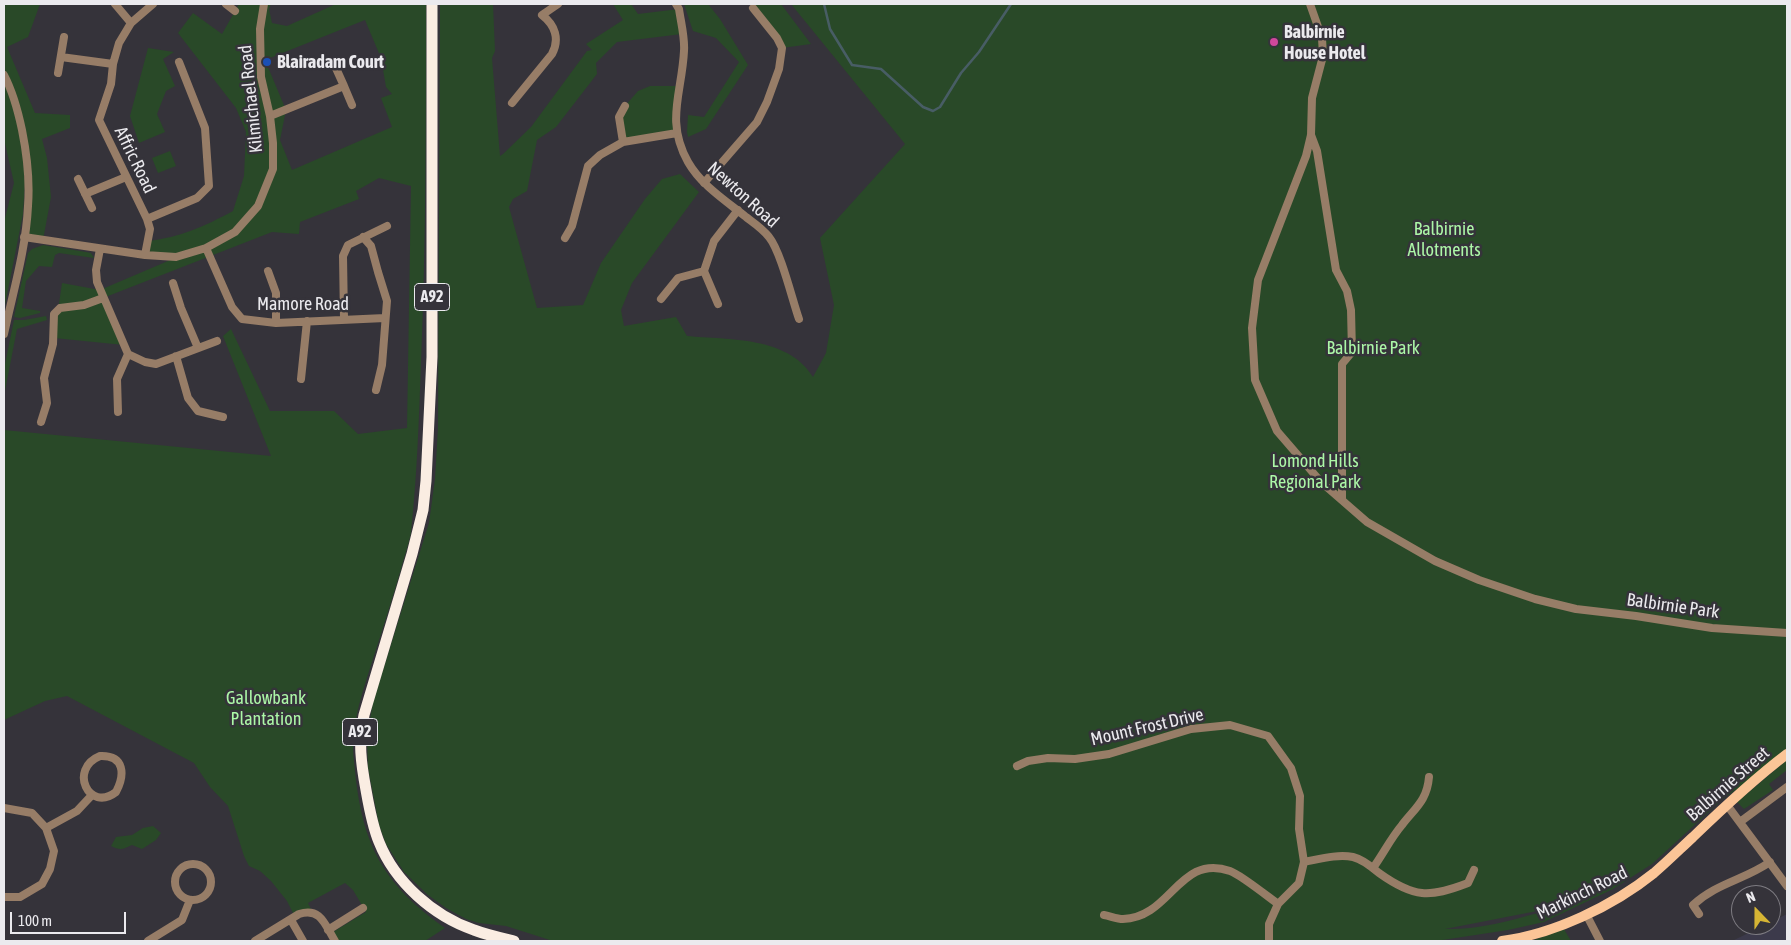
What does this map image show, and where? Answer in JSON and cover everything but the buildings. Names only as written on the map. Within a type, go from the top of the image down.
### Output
[{"type":"highway","name":"A92","points":[[432,4],[432,357],[426,481],[423,510],[412,554],[360,731],[360,752],[368,804],[376,833],[383,852],[396,872],[412,891],[438,911],[461,925],[482,937],[514,941]]},
{"type":"main road","name":"Balbirnie Street","points":[[1691,838],[1787,754]]},
{"type":"main road","name":"Markinch Road","points":[[1502,941],[1546,931],[1586,914],[1627,892],[1661,867],[1691,838]]},
{"type":"street","points":[[115,4],[131,23]]},
{"type":"street","name":"Affric Road","points":[[145,255],[150,229],[147,219],[99,120],[111,84],[113,64],[119,43],[131,23],[153,4]]},
{"type":"street","points":[[226,4],[235,11]]},
{"type":"street","name":"Kilmichael Road","points":[[24,237],[145,255],[176,257],[206,248],[235,232],[258,206],[272,169],[273,143],[270,116],[261,77],[260,29],[264,4]]},
{"type":"street","points":[[512,103],[556,47],[557,36],[547,19],[542,15],[558,4]]},
{"type":"street","name":"Newton Road","points":[[676,4],[679,10],[684,49],[681,80],[675,110],[678,133],[688,163],[704,183],[762,229],[770,238],[779,258],[799,319]]},
{"type":"street","name":"Balbirnie Park","points":[[1310,4],[1322,38],[1324,56],[1312,98],[1310,135],[1306,156],[1258,280],[1252,328],[1255,380],[1277,431],[1321,482],[1368,522],[1435,562],[1479,580],[1535,599],[1576,608],[1712,628],[1787,632]]},
{"type":"street","points":[[704,183],[757,122],[767,102],[779,69],[782,48],[780,43],[753,8]]},
{"type":"street","points":[[58,73],[64,37]]},
{"type":"street","points":[[61,57],[113,64]]},
{"type":"street","points":[[147,219],[197,198],[209,186],[205,128],[179,62]]},
{"type":"street","points":[[335,66],[352,105]]},
{"type":"street","points":[[4,76],[20,118],[27,154],[28,207],[24,237],[4,334]]},
{"type":"street","points":[[270,116],[344,86]]},
{"type":"street","points":[[623,142],[619,117],[626,106]]},
{"type":"street","points":[[565,238],[572,226],[588,166],[600,155],[623,142],[678,133]]},
{"type":"street","name":"Balbirnie Park","points":[[1310,135],[1317,151],[1336,270],[1347,291],[1351,310],[1352,352],[1342,364],[1342,498]]},
{"type":"street","points":[[85,194],[126,177]]},
{"type":"street","points":[[78,179],[92,208]]},
{"type":"street","points":[[718,304],[704,270],[714,241],[738,210]]},
{"type":"street","points":[[344,320],[342,256],[348,245],[387,226]]},
{"type":"street","points":[[363,237],[371,246],[387,301],[382,365],[376,390]]},
{"type":"street","name":"Mamore Road","points":[[206,248],[232,307],[242,319],[276,323],[385,318]]},
{"type":"street","points":[[100,249],[96,276],[103,298],[128,354],[145,362],[156,364],[217,342]]},
{"type":"street","points":[[661,299],[678,278],[704,270]]},
{"type":"street","points":[[268,271],[276,293],[276,323]]},
{"type":"street","points":[[173,283],[198,348]]},
{"type":"street","points":[[41,422],[47,403],[44,378],[53,344],[54,314],[60,308],[84,305],[103,298]]},
{"type":"street","points":[[301,379],[307,321]]},
{"type":"street","points":[[118,412],[117,379],[128,354]]},
{"type":"street","points":[[176,356],[188,398],[198,411],[223,417]]},
{"type":"street","name":"Mount Frost Drive","points":[[1017,766],[1028,761],[1048,758],[1075,759],[1109,754],[1191,729],[1230,725],[1268,736],[1291,768],[1300,796],[1299,829],[1304,862],[1299,884],[1278,904],[1269,924],[1269,941]]},
{"type":"street","points":[[100,756],[108,756],[114,759],[120,765],[123,773],[116,792],[102,798],[92,794],[86,788],[84,781],[84,772],[88,763],[100,756]]},
{"type":"street","points":[[1374,868],[1401,826],[1418,806],[1428,790],[1429,778]]},
{"type":"street","points":[[1740,822],[1787,787]]},
{"type":"street","points":[[46,828],[77,812],[92,794]]},
{"type":"street","points":[[1727,805],[1787,886]]},
{"type":"street","points":[[4,808],[32,813],[46,828],[54,850],[50,869],[42,884],[20,897],[4,897]]},
{"type":"street","points":[[1304,862],[1339,856],[1356,857],[1397,886],[1412,892],[1430,895],[1468,883],[1474,870]]},
{"type":"street","points":[[1700,914],[1690,908],[1703,896],[1729,882],[1755,872],[1770,862]]},
{"type":"street","points":[[194,864],[202,866],[207,870],[211,878],[210,887],[203,897],[190,900],[179,893],[175,884],[175,878],[179,870],[184,866],[194,864]]},
{"type":"street","points":[[1104,915],[1122,919],[1144,914],[1161,903],[1182,881],[1198,870],[1215,868],[1232,872],[1278,904]]},
{"type":"street","points":[[148,941],[182,920],[190,900]]},
{"type":"street","points":[[328,930],[362,908]]},
{"type":"street","points":[[255,941],[304,912],[313,912],[319,915],[335,941]]},
{"type":"street","points":[[1586,914],[1600,941]]},
{"type":"street","points":[[290,920],[303,941]]},
{"type":"shaded area","points":[[1787,914],[1787,941],[1732,941],[1744,935],[1781,935],[1781,917]]},
{"type":"green space","points":[[4,4],[40,4],[28,37],[7,47],[35,113],[70,115],[70,128],[42,139],[47,158],[51,197],[43,240],[24,237],[28,207],[22,145],[25,182],[23,214],[4,310],[4,222],[14,183],[4,139],[4,83],[12,101],[4,75]]},
{"type":"green space","name":"Gallowbank Plantation","points":[[239,4],[271,4],[269,9],[272,23],[287,26],[336,4],[426,4],[424,273],[419,426],[411,532],[361,698],[355,723],[353,748],[357,789],[362,814],[368,837],[377,857],[389,876],[404,893],[422,911],[445,928],[425,941],[339,941],[333,932],[366,912],[353,890],[345,883],[308,903],[311,909],[295,917],[287,901],[271,881],[260,871],[249,866],[228,806],[210,787],[194,763],[67,696],[45,701],[4,720],[4,430],[271,456],[223,336],[231,329],[270,411],[334,411],[358,434],[407,428],[411,186],[379,178],[356,191],[359,199],[300,222],[299,234],[272,232],[103,298],[124,345],[54,338],[62,283],[100,290],[175,258],[145,255],[148,241],[171,237],[192,230],[233,211],[244,176],[246,132],[236,108],[178,33],[193,13],[222,34]],"holes":[[[365,20],[381,58],[386,87],[392,94],[381,98],[392,127],[292,170],[280,140],[286,110],[265,60]]]},
{"type":"green space","name":"Lomond Hills Regional Park","points":[[440,4],[493,4],[495,51],[492,58],[500,156],[531,127],[587,51],[592,50],[586,44],[623,20],[613,4],[631,4],[638,14],[679,9],[682,34],[617,42],[596,63],[597,74],[556,127],[537,140],[527,191],[513,199],[509,207],[537,308],[583,305],[601,263],[645,199],[662,179],[680,174],[699,192],[632,283],[621,310],[624,326],[676,317],[687,336],[739,340],[773,347],[789,354],[802,364],[813,377],[826,353],[834,305],[820,238],[905,144],[791,4],[1787,4],[1787,755],[1724,798],[1652,864],[1613,889],[1544,922],[1508,930],[1436,941],[553,941],[506,926],[479,923],[466,919],[428,895],[404,872],[386,844],[379,825],[368,768],[367,740],[373,702],[429,523],[435,479],[438,428]],"holes":[[[1537,911],[1538,913],[1504,922],[1445,929]]]},
{"type":"green space","points":[[684,4],[708,4],[720,19],[748,65],[706,129],[688,137],[688,115],[704,117],[739,62],[716,38],[693,31]]},
{"type":"green space","points":[[754,4],[781,4],[811,44],[782,48],[753,8]]},
{"type":"green space","points":[[148,48],[174,52],[163,59],[175,86],[166,91],[157,114],[165,132],[139,143],[130,116]]},
{"type":"green space","points":[[650,86],[680,86],[677,130],[623,142],[619,117],[625,106],[638,91]]},
{"type":"green space","points":[[170,151],[176,166],[158,173],[152,158]]},
{"type":"green space","points":[[43,245],[91,253],[94,258],[59,253],[55,255],[52,267],[39,266],[26,281],[22,308],[40,311],[40,313],[20,318],[14,317],[28,253],[32,249]]},
{"type":"green space","points":[[46,316],[47,320],[17,329],[4,396],[4,369],[14,320]]},
{"type":"green space","points":[[1787,760],[1787,770],[1769,784],[1773,790],[1744,809],[1737,802]]},
{"type":"green space","points":[[153,826],[161,833],[156,840],[142,849],[132,845],[122,849],[111,846],[116,837],[132,835],[143,828]]},
{"type":"green space","points":[[1564,929],[1571,941],[1534,940]]},
{"type":"waterway","points":[[824,4],[830,29],[852,65],[881,69],[923,107],[933,111],[940,107],[961,73],[979,52],[1011,4]]},
{"type":"place","name":"Balbirnie House Hotel","points":[[1274,42]]},
{"type":"place","name":"Blairadam Court","points":[[267,62]]},
{"type":"park label","name":"Balbirnie Allotments","points":[[1444,239]]}]
